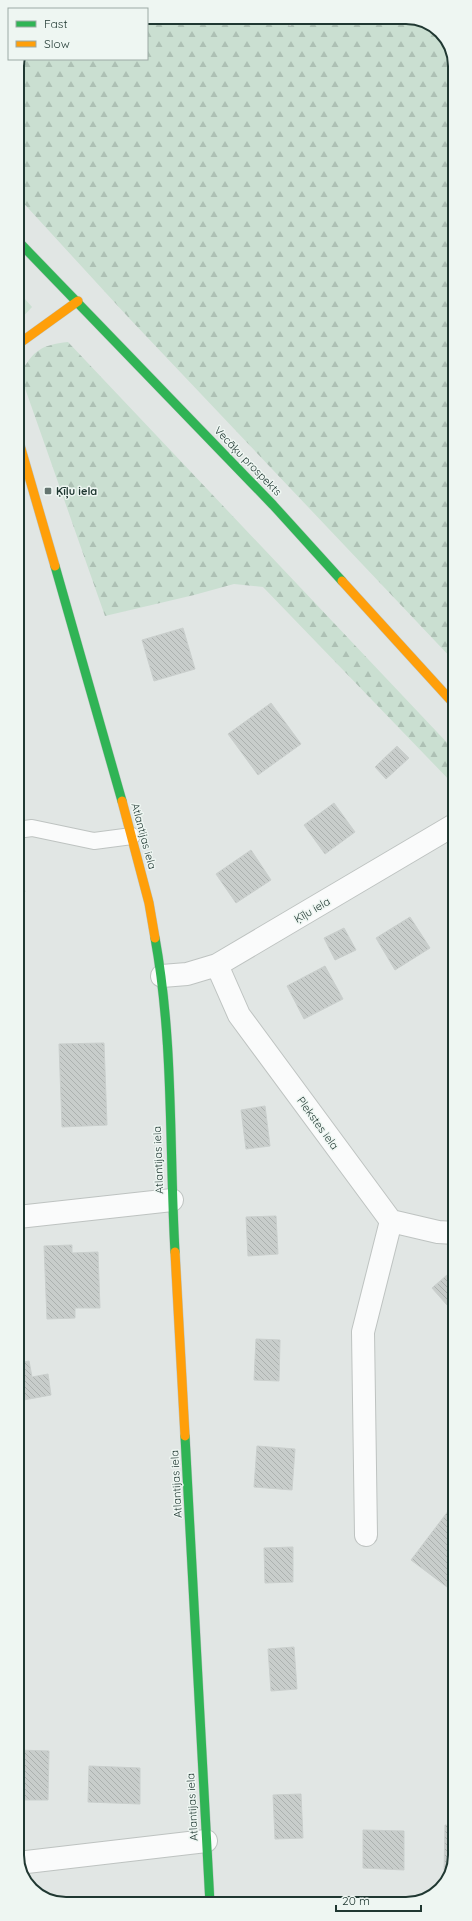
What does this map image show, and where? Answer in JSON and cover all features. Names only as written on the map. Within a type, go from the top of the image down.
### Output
[{"type":"main road","name":"Vecāķu prospekts","points":[[24,247],[78,301],[273,505],[448,697]]},
{"type":"main road","points":[[24,340],[78,301]]},
{"type":"main road","name":"Atlantijas iela","points":[[24,458],[132,836],[149,903],[162,976],[167,1030],[172,1200],[194,1580],[210,1897]]},
{"type":"street","name":"Ķīļu iela","points":[[162,976],[187,974],[217,965],[448,829]]},
{"type":"street","name":"Plekstes iela","points":[[217,965],[239,1015],[391,1221]]},
{"type":"street","points":[[24,1216],[172,1200]]},
{"type":"street","points":[[366,1535],[363,1332],[391,1221],[438,1232],[448,1233]]},
{"type":"street","points":[[25,1862],[206,1841]]},
{"type":"lane","points":[[24,829],[32,828],[94,841],[132,836]]},
{"type":"green space","points":[[148,24],[408,24],[422,27],[437,38],[446,53],[448,66],[448,655],[128,317],[24,204],[25,60],[148,60]]},
{"type":"green space","points":[[24,298],[32,307],[24,316]]},
{"type":"green space","points":[[68,342],[448,744],[448,779],[263,587],[234,584],[105,616],[24,385],[24,368],[34,354],[45,347]]},
{"type":"building","points":[[183,628],[195,669],[154,681],[142,640]]},
{"type":"building","points":[[271,703],[301,744],[258,775],[228,734]]},
{"type":"building","points":[[397,746],[409,758],[386,779],[375,767]]},
{"type":"building","points":[[334,803],[355,832],[325,854],[304,825]]},
{"type":"building","points":[[251,850],[271,880],[236,903],[216,874]]},
{"type":"building","points":[[410,917],[430,948],[395,970],[376,938]]},
{"type":"building","points":[[344,928],[356,950],[335,960],[324,938]]},
{"type":"building","points":[[325,966],[343,999],[304,1019],[287,986]]},
{"type":"building","points":[[104,1043],[107,1125],[62,1127],[59,1044]]},
{"type":"building","points":[[265,1106],[270,1146],[246,1149],[241,1110]]},
{"type":"building","points":[[276,1216],[278,1254],[248,1256],[246,1217]]},
{"type":"building","points":[[72,1245],[72,1253],[98,1252],[100,1308],[75,1308],[75,1318],[47,1319],[44,1246]]},
{"type":"building","points":[[448,1274],[448,1306],[432,1288]]},
{"type":"building","points":[[256,1339],[280,1340],[279,1381],[254,1380]]},
{"type":"building","points":[[29,1361],[32,1377],[48,1374],[51,1395],[24,1400],[24,1362]]},
{"type":"building","points":[[257,1446],[295,1449],[292,1490],[254,1487]]},
{"type":"building","points":[[448,1511],[448,1588],[411,1560]]},
{"type":"building","points":[[293,1547],[293,1582],[265,1583],[264,1548]]},
{"type":"building","points":[[294,1647],[297,1689],[271,1691],[268,1649]]},
{"type":"building","points":[[24,1750],[49,1751],[48,1800],[24,1800]]},
{"type":"building","points":[[89,1766],[140,1768],[140,1804],[88,1802]]},
{"type":"building","points":[[301,1794],[303,1838],[275,1839],[273,1795]]},
{"type":"building","points":[[445,1825],[448,1825],[448,1860],[444,1872]]},
{"type":"building","points":[[363,1830],[404,1831],[404,1870],[363,1868]]},
{"type":"traffic: fast","points":[[24,247],[273,505],[342,581]]},
{"type":"traffic: fast","points":[[55,566],[122,801]]},
{"type":"traffic: fast","points":[[155,938],[161,977],[168,1056],[175,1252]]},
{"type":"traffic: fast","points":[[185,1436],[210,1897]]},
{"type":"traffic: slow","points":[[24,340],[78,301]]},
{"type":"traffic: slow","points":[[24,459],[55,566]]},
{"type":"traffic: slow","points":[[342,581],[448,697]]},
{"type":"traffic: slow","points":[[122,801],[149,903],[155,938]]},
{"type":"traffic: slow","points":[[175,1252],[185,1436]]},
{"type":"place","name":"Ķīļu iela","points":[[48,491]]}]
